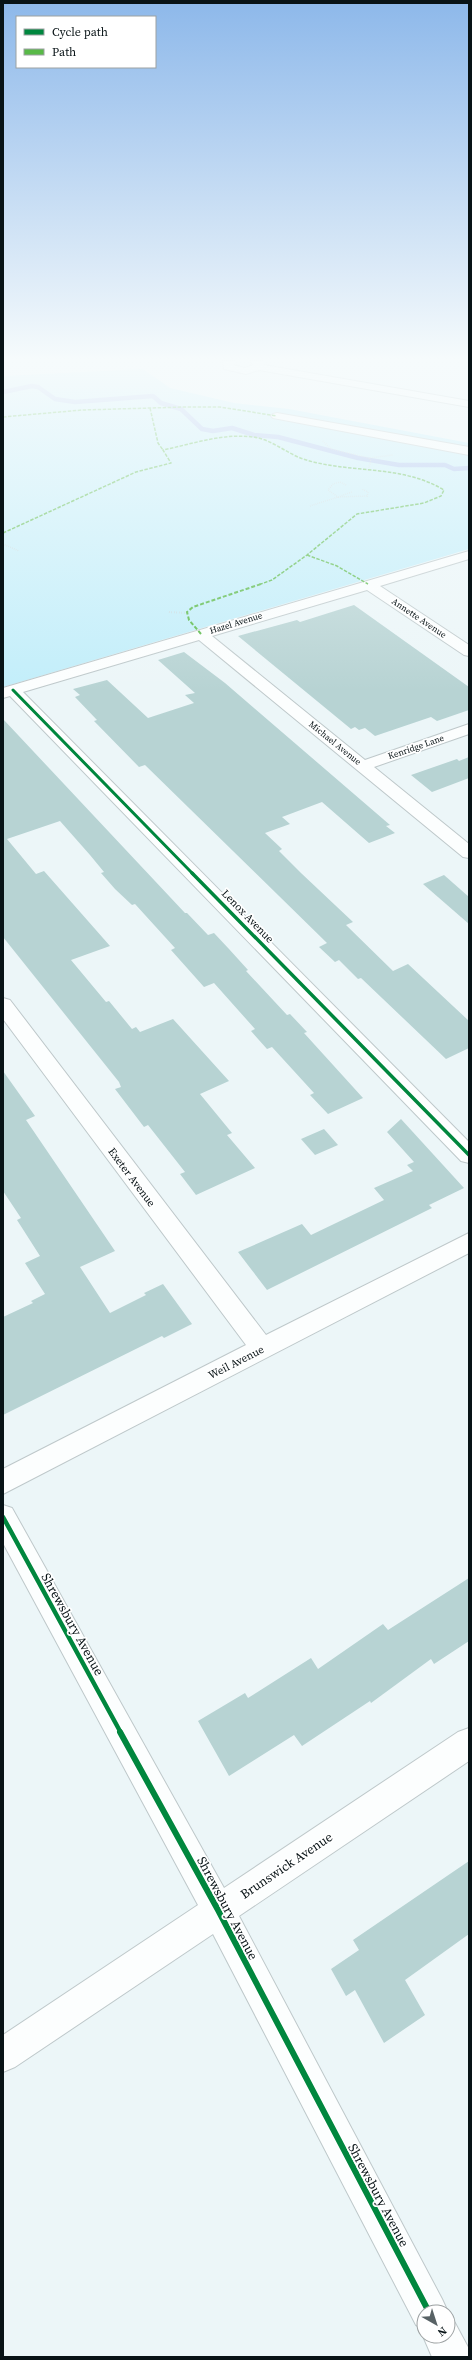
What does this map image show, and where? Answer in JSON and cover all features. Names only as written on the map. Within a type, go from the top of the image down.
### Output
[{"type":"street","name":"Hazel Avenue","points":[[8,691],[469,555]]},
{"type":"street","name":"Annette Avenue","points":[[368,584],[469,652]]},
{"type":"street","name":"Michael Avenue","points":[[200,634],[469,853]]},
{"type":"street","name":"Lenox Avenue","points":[[8,691],[469,1155]]},
{"type":"street","name":"Kenridge Lane","points":[[363,766],[469,729]]},
{"type":"street","name":"Exeter Avenue","points":[[3,1005],[262,1348]]},
{"type":"street","name":"Weil Avenue","points":[[3,1482],[469,1242]]},
{"type":"street","name":"Shrewsbury Avenue","points":[[3,1517],[218,1910],[425,2304]]},
{"type":"street","name":"Brunswick Avenue","points":[[3,2055],[469,1743]]},
{"type":"street","points":[[446,2344],[453,2357]]},
{"type":"path","points":[[346,485],[340,482],[329,487],[331,493],[338,497],[345,498],[367,496],[368,492],[362,489]]},
{"type":"path","points":[[310,506],[352,492]]},
{"type":"path","points":[[3,544],[19,551]]},
{"type":"path","points":[[169,612],[187,613]]},
{"type":"shaded area","points":[[3,471],[469,471],[469,549],[3,687]]},
{"type":"building","points":[[354,605],[469,687],[469,710],[437,721],[431,717],[375,736],[365,728],[359,730],[355,727],[351,729],[238,636],[297,620],[300,622]]},
{"type":"building","points":[[184,652],[225,683],[390,825],[386,826],[395,833],[369,843],[322,802],[282,817],[290,824],[265,833],[282,849],[279,851],[353,922],[346,925],[393,971],[408,964],[469,1021],[469,1048],[446,1059],[361,978],[358,979],[339,960],[335,962],[319,947],[327,943],[145,765],[139,767],[94,721],[97,720],[75,697],[80,695],[73,689],[107,680],[148,718],[194,703],[185,695],[195,693],[158,660]]},
{"type":"building","points":[[3,719],[185,913],[187,913],[208,935],[214,933],[248,970],[246,971],[287,1015],[290,1014],[307,1032],[304,1033],[363,1098],[328,1114],[310,1095],[314,1093],[272,1047],[267,1049],[251,1031],[255,1029],[214,983],[204,987],[171,950],[175,948],[135,904],[132,905],[115,889],[101,873],[104,872],[60,821],[7,839],[36,874],[44,871],[110,946],[71,960],[106,1002],[109,1001],[132,1029],[136,1027],[140,1032],[173,1019],[229,1081],[200,1094],[232,1133],[227,1135],[255,1168],[196,1195],[180,1174],[185,1172],[148,1125],[144,1127],[115,1089],[121,1087],[119,1082],[3,937]]},
{"type":"building","points":[[469,757],[469,778],[432,792],[411,775],[457,759],[459,761]]},
{"type":"building","points":[[444,875],[469,897],[469,924],[423,884]]},
{"type":"building","points":[[3,1071],[35,1116],[26,1120],[115,1251],[80,1267],[110,1313],[146,1295],[144,1293],[163,1284],[192,1324],[164,1338],[162,1336],[3,1415],[3,1317],[33,1303],[31,1301],[45,1294],[25,1263],[40,1256],[17,1220],[21,1218],[3,1191]]},
{"type":"building","points":[[401,1119],[464,1188],[429,1205],[432,1208],[267,1290],[238,1252],[302,1224],[311,1235],[384,1200],[374,1188],[413,1171],[407,1165],[414,1162],[387,1132]]},
{"type":"building","points":[[324,1129],[338,1145],[315,1155],[301,1139]]},
{"type":"building","points":[[469,1578],[469,1641],[434,1664],[431,1659],[371,1703],[370,1701],[302,1746],[294,1735],[229,1776],[198,1721],[245,1693],[248,1698],[311,1658],[318,1669],[383,1624],[388,1630]]},
{"type":"building","points":[[469,1861],[469,1934],[405,1980],[425,2015],[384,2043],[355,1990],[346,1996],[331,1969],[359,1950],[353,1940]]},
{"type":"marked path","points":[[3,533],[139,471]]},
{"type":"marked path","points":[[201,634],[189,620],[187,612],[193,607],[272,580],[307,555],[357,514],[424,503],[441,496],[444,490],[432,482],[418,477],[378,471]]},
{"type":"marked path","points":[[307,555],[337,566],[368,584]]},
{"type":"cycle path","points":[[13,690],[469,1155]]},
{"type":"cycle path","points":[[3,1517],[218,1910],[425,2304]]}]
